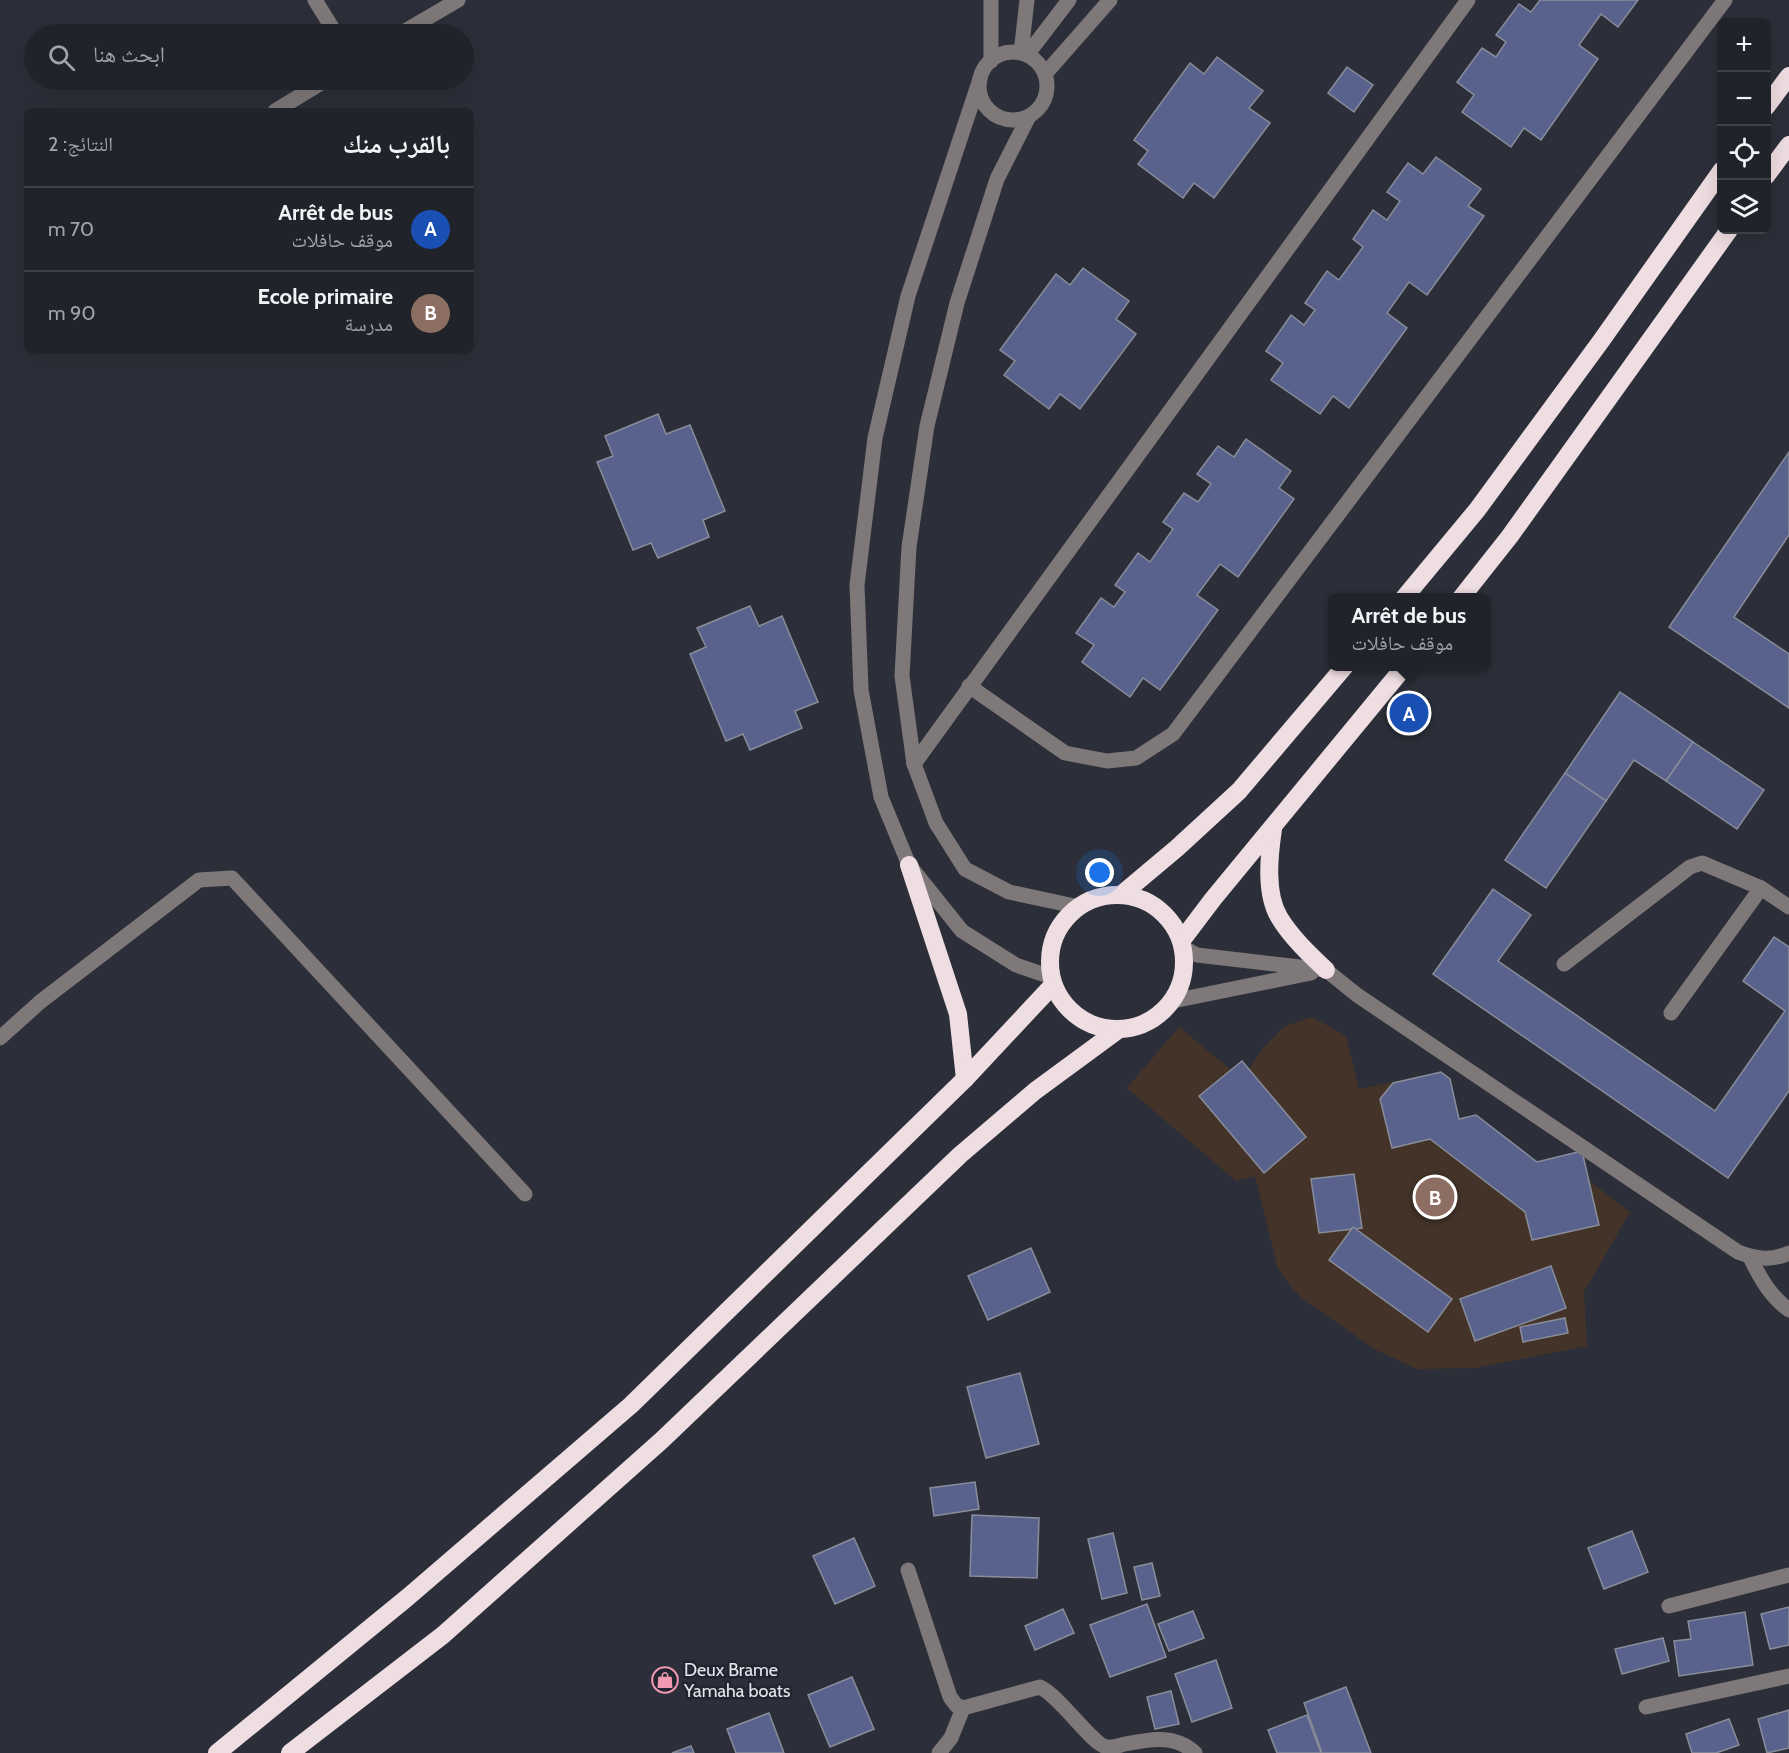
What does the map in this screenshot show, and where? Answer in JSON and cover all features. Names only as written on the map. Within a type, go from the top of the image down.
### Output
[{"type":"highway","points":[[1771,101],[1789,76]]},
{"type":"highway","points":[[1771,170],[1789,145]]},
{"type":"highway","points":[[1407,593],[1477,510],[1717,177]]},
{"type":"highway","points":[[1464,593],[1510,536],[1726,234]]},
{"type":"highway","points":[[1121,895],[1239,791],[1341,671]]},
{"type":"highway","points":[[1183,944],[1213,899],[1274,828],[1401,671]]},
{"type":"highway","points":[[1274,828],[1269,857],[1270,887],[1278,916],[1297,942],[1326,970]]},
{"type":"highway","points":[[909,865],[958,1014],[965,1079]]},
{"type":"highway","points":[[1121,895],[1140,898],[1158,908],[1172,922],[1183,944],[1184,976],[1173,1002],[1159,1017],[1140,1027],[1119,1030],[1098,1028],[1079,1018],[1063,1003],[1052,981],[1050,957],[1054,938],[1064,920],[1079,907],[1092,900],[1121,895]]},
{"type":"highway","points":[[217,1753],[408,1598],[631,1405],[965,1079],[1052,981]]},
{"type":"highway","points":[[290,1753],[443,1635],[662,1440],[960,1155],[1035,1091],[1119,1030]]},
{"type":"street","points":[[315,0],[330,24]]},
{"type":"street","points":[[417,24],[458,0]]},
{"type":"street","points":[[991,0],[991,61]]},
{"type":"street","points":[[1024,54],[1027,0]]},
{"type":"street","points":[[1024,54],[1070,0]]},
{"type":"street","points":[[1045,74],[1110,0]]},
{"type":"street","points":[[914,764],[1467,0]]},
{"type":"street","points":[[969,686],[1065,753],[1107,761],[1137,758],[1173,734],[1725,0]]},
{"type":"street","points":[[1052,981],[1016,965],[962,932],[909,865],[881,797],[861,690],[857,585],[874,438],[908,296],[980,79],[984,69],[991,61],[999,55],[1010,52],[1024,54],[1035,60],[1045,74],[1047,84],[1043,102],[1029,116],[997,179],[957,303],[927,426],[909,547],[902,676],[914,764],[936,823],[965,869],[1009,892],[1079,907]]},
{"type":"street","points":[[980,79],[983,100],[998,116],[1008,119],[1029,116]]},
{"type":"street","points":[[280,108],[310,90]]},
{"type":"street","points":[[1564,963],[1690,867],[1702,863],[1761,888],[1789,906]]},
{"type":"street","points":[[0,1038],[40,1002],[199,879],[232,878],[525,1194]]},
{"type":"street","points":[[1671,1013],[1761,888]]},
{"type":"street","points":[[1183,944],[1197,955],[1326,970],[1367,1002],[1738,1252],[1750,1257],[1770,1259],[1789,1253]]},
{"type":"street","points":[[1173,1002],[1326,970]]},
{"type":"street","points":[[1750,1257],[1767,1288],[1789,1310]]},
{"type":"street","points":[[908,1569],[950,1697],[956,1705],[963,1708],[1040,1687],[1050,1691],[1097,1744],[1107,1748],[1149,1740],[1170,1740],[1187,1745],[1195,1753]]},
{"type":"street","points":[[1669,1606],[1789,1575]]},
{"type":"street","points":[[1646,1707],[1789,1676]]},
{"type":"street","points":[[939,1753],[951,1738],[963,1708]]},
{"type":"shaded area","points":[[1312,1017],[1346,1036],[1359,1089],[1425,1075],[1442,1131],[1511,1172],[1559,1158],[1630,1212],[1584,1292],[1587,1346],[1475,1368],[1417,1369],[1376,1350],[1299,1296],[1278,1269],[1255,1176],[1236,1181],[1127,1088],[1179,1027],[1242,1079],[1264,1047],[1285,1026]]},
{"type":"building","points":[[1540,0],[1638,0],[1618,27],[1601,14],[1579,45],[1598,59],[1541,140],[1524,128],[1511,147],[1462,112],[1474,95],[1457,82],[1482,48],[1496,57],[1506,42],[1496,35],[1519,4],[1531,12]]},
{"type":"building","points":[[1217,57],[1263,91],[1249,108],[1270,123],[1214,198],[1194,183],[1183,198],[1138,164],[1148,151],[1134,140],[1190,63],[1204,74]]},
{"type":"building","points":[[1347,67],[1373,85],[1354,112],[1328,93]]},
{"type":"building","points":[[1436,157],[1481,189],[1468,206],[1484,216],[1427,295],[1409,282],[1387,313],[1407,328],[1349,408],[1333,396],[1320,414],[1271,380],[1283,363],[1266,351],[1291,315],[1304,325],[1315,310],[1305,303],[1327,271],[1339,280],[1363,247],[1353,239],[1373,210],[1387,220],[1400,201],[1387,192],[1408,163],[1423,174]]},
{"type":"building","points":[[1083,268],[1129,301],[1116,319],[1136,334],[1080,409],[1060,394],[1049,409],[1004,375],[1015,361],[1000,350],[1056,274],[1070,285]]},
{"type":"building","points":[[658,414],[666,434],[690,425],[725,511],[703,520],[709,537],[658,558],[651,543],[633,550],[597,462],[613,456],[605,436]]},
{"type":"building","points":[[1246,439],[1291,471],[1279,488],[1294,499],[1238,577],[1220,564],[1197,595],[1218,610],[1160,690],[1143,678],[1130,697],[1082,662],[1094,645],[1076,633],[1101,598],[1114,607],[1125,592],[1115,585],[1138,553],[1150,562],[1173,529],[1163,522],[1184,493],[1198,502],[1211,484],[1197,474],[1218,446],[1234,457]]},
{"type":"building","points":[[1789,452],[1789,535],[1734,617],[1789,654],[1789,708],[1669,627]]},
{"type":"building","points":[[750,606],[759,626],[782,616],[818,702],[795,711],[802,728],[750,750],[743,734],[726,741],[690,654],[706,647],[697,628]]},
{"type":"building","points":[[1620,692],[1693,742],[1666,781],[1634,760],[1606,801],[1565,773]]},
{"type":"building","points":[[1693,742],[1764,790],[1737,829],[1666,781]]},
{"type":"building","points":[[1565,773],[1606,801],[1546,888],[1505,860]]},
{"type":"building","points":[[1493,889],[1531,915],[1498,961],[1715,1111],[1785,1011],[1743,981],[1774,937],[1789,947],[1789,1091],[1728,1178],[1433,974]]},
{"type":"building","points":[[1242,1061],[1306,1137],[1264,1173],[1199,1096]]},
{"type":"building","points":[[1441,1072],[1450,1079],[1459,1119],[1476,1115],[1537,1162],[1582,1151],[1599,1225],[1532,1240],[1525,1212],[1430,1139],[1392,1148],[1380,1099],[1393,1083]]},
{"type":"building","points":[[1354,1174],[1362,1228],[1319,1233],[1311,1179]]},
{"type":"building","points":[[1353,1227],[1452,1299],[1428,1332],[1329,1260]]},
{"type":"building","points":[[1031,1248],[1050,1292],[988,1320],[968,1276]]},
{"type":"building","points":[[1551,1266],[1566,1308],[1475,1341],[1460,1299]]},
{"type":"building","points":[[1565,1318],[1568,1333],[1523,1342],[1520,1327]]},
{"type":"building","points":[[1020,1373],[1039,1444],[986,1458],[967,1387]]},
{"type":"building","points":[[975,1482],[979,1509],[934,1516],[930,1488]]},
{"type":"building","points":[[972,1515],[1039,1518],[1037,1578],[970,1576]]},
{"type":"building","points":[[1632,1531],[1648,1572],[1604,1589],[1588,1548]]},
{"type":"building","points":[[1113,1533],[1127,1593],[1102,1599],[1088,1539]]},
{"type":"building","points":[[854,1538],[875,1586],[835,1604],[813,1556]]},
{"type":"building","points":[[1152,1563],[1160,1596],[1142,1600],[1134,1567]]},
{"type":"building","points":[[1147,1604],[1166,1657],[1110,1677],[1090,1625]]},
{"type":"building","points":[[1789,1607],[1789,1645],[1770,1649],[1761,1614]]},
{"type":"building","points":[[1063,1609],[1074,1633],[1035,1650],[1025,1626]]},
{"type":"building","points":[[1193,1611],[1204,1638],[1169,1651],[1158,1624]]},
{"type":"building","points":[[1745,1612],[1753,1665],[1679,1676],[1674,1641],[1691,1639],[1688,1621]]},
{"type":"building","points":[[1663,1638],[1669,1661],[1622,1674],[1615,1649]]},
{"type":"building","points":[[1216,1660],[1232,1708],[1192,1722],[1175,1674]]},
{"type":"building","points":[[852,1677],[874,1729],[830,1747],[808,1695]]},
{"type":"building","points":[[1346,1687],[1371,1753],[1322,1753],[1304,1703]]},
{"type":"building","points":[[1171,1691],[1179,1724],[1155,1729],[1147,1697]]},
{"type":"building","points":[[1789,1710],[1789,1748],[1767,1753],[1758,1719]]},
{"type":"building","points":[[769,1713],[784,1753],[736,1753],[727,1729]]},
{"type":"building","points":[[1307,1715],[1321,1753],[1277,1753],[1268,1730]]},
{"type":"building","points":[[1729,1719],[1739,1745],[1716,1753],[1692,1753],[1686,1734]]},
{"type":"building","points":[[691,1746],[694,1753],[672,1753]]},
{"type":"place","name":"Arrêt de bus","points":[[1409,713]]},
{"type":"place","name":"Ecole primaire","points":[[1435,1197]]},
{"type":"place","name":"Deux Brame Yamaha boats","points":[[665,1680]]}]
